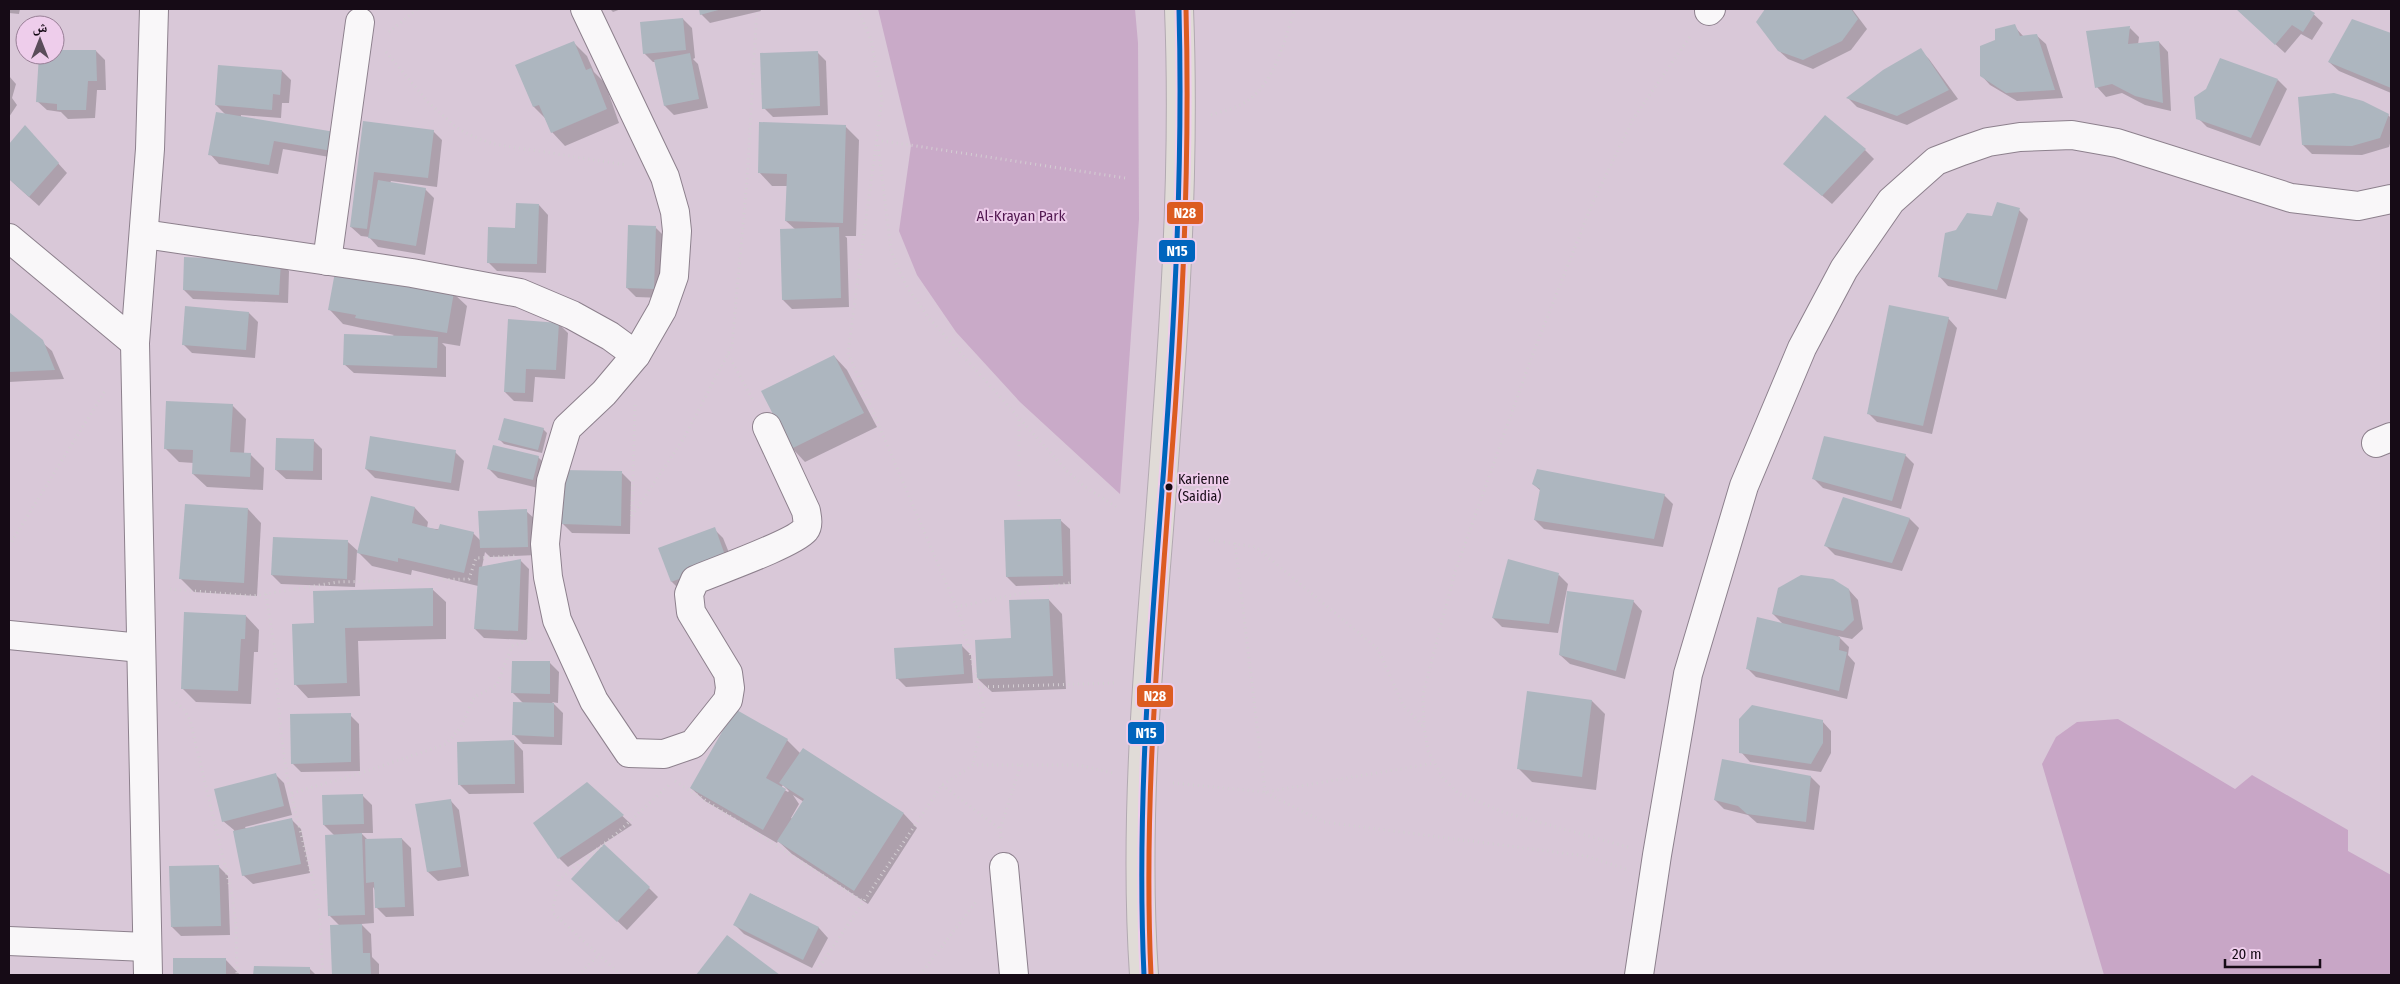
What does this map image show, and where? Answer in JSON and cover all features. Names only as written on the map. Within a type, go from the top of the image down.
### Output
[{"type":"main road","points":[[1144,975],[1140,916],[1142,780],[1176,264],[1179,9]]},
{"type":"street","points":[[148,975],[135,343],[150,149],[154,9]]},
{"type":"street","points":[[585,9],[662,171],[675,212],[677,230],[674,276],[662,310],[636,355],[604,393],[567,428],[551,481],[546,554],[555,612],[594,701],[630,753],[664,754],[693,744],[728,700],[730,688],[728,673],[691,612],[689,594],[695,580],[790,540],[805,529],[808,522],[806,511],[767,427]]},
{"type":"street","points":[[327,261],[360,22]]},
{"type":"street","points":[[1639,975],[1655,866],[1688,674],[1744,486],[1802,348],[1844,270],[1891,200],[1916,176],[1936,161],[1988,142],[2020,137],[2072,135],[2117,143],[2291,198],[2358,206],[2391,199]]},
{"type":"street","points":[[144,234],[412,273],[520,293],[572,315],[610,336],[636,355]]},
{"type":"street","points":[[9,238],[135,343]]},
{"type":"street","points":[[9,635],[141,648]]},
{"type":"street","points":[[1004,867],[1014,975]]},
{"type":"street","points":[[9,941],[146,947]]},
{"type":"path","points":[[377,42],[417,9]]},
{"type":"path","points":[[635,402],[632,516],[684,438],[732,346],[747,181],[757,9]]},
{"type":"path","points":[[858,9],[871,40],[882,98],[848,352],[961,618],[984,706],[973,765]]},
{"type":"path","points":[[1179,124],[1244,103],[1257,92],[1274,68],[1295,9]]},
{"type":"path","points":[[1655,866],[1475,802],[1458,793],[1442,778],[1428,751],[1424,726],[1423,694],[1455,572],[1532,356],[1592,204],[1633,119],[1671,60],[1710,10]]},
{"type":"path","points":[[360,22],[428,102],[457,128],[472,136],[494,144],[662,171]]},
{"type":"path","points":[[877,140],[1125,178]]},
{"type":"path","points":[[877,140],[891,250],[899,271],[929,318],[1019,419],[1084,486],[1118,508]]},
{"type":"path","points":[[728,354],[767,427]]},
{"type":"path","points":[[9,546],[108,385]]},
{"type":"path","points":[[1019,419],[1019,507]]},
{"type":"path","points":[[1209,540],[1256,547],[1378,649],[1403,706],[1424,726]]},
{"type":"path","points":[[1235,544],[1265,792]]},
{"type":"path","points":[[141,587],[253,596],[338,582],[469,579],[476,558],[546,554]]},
{"type":"path","points":[[956,607],[1074,582]]},
{"type":"path","points":[[266,594],[274,645],[281,733],[288,782],[319,905],[323,975]]},
{"type":"path","points":[[292,793],[361,773],[446,744],[461,727],[474,696],[497,685],[512,646],[562,631]]},
{"type":"path","points":[[978,687],[1147,682]]},
{"type":"path","points":[[142,693],[172,700],[183,708],[190,720],[232,895],[236,926],[236,975]]},
{"type":"path","points":[[814,975],[942,785],[973,765],[1079,765],[1142,780],[1265,792],[1435,763]]},
{"type":"path","points":[[942,785],[1000,828],[1021,764]]},
{"type":"path","points":[[621,975],[552,912],[559,880],[616,834],[673,781],[864,902]]},
{"type":"path","points":[[1265,792],[1324,822],[1655,866]]},
{"type":"path","points":[[920,975],[1004,867]]},
{"type":"path","points":[[578,975],[599,955]]},
{"type":"green space","name":"Al-Krayan Park","points":[[878,9],[1135,9],[1138,43],[1139,219],[1120,494],[1020,402],[956,332],[917,275],[899,231],[911,146]]},
{"type":"shaded area","points":[[2118,719],[2235,789],[2252,775],[2348,830],[2348,851],[2391,875],[2391,975],[2104,975],[2042,764],[2056,737],[2077,722]]},
{"type":"building","points":[[699,9],[722,9],[700,15]]},
{"type":"building","points":[[1765,9],[1851,9],[1858,19],[1842,41],[1803,60],[1778,51],[1756,22]]},
{"type":"building","points":[[2236,9],[2308,9],[2315,13],[2303,32],[2292,25],[2275,45]]},
{"type":"building","points":[[683,18],[686,50],[643,54],[640,22]]},
{"type":"building","points":[[2352,19],[2391,33],[2391,88],[2328,62]]},
{"type":"building","points":[[2015,24],[2020,36],[2037,34],[2055,90],[2006,93],[1980,76],[1980,46],[1995,40],[1995,29]]},
{"type":"building","points":[[2130,26],[2128,44],[2159,41],[2163,103],[2135,96],[2112,84],[2095,88],[2086,31]]},
{"type":"building","points":[[574,41],[586,70],[591,68],[607,109],[551,133],[539,105],[533,107],[515,65]]},
{"type":"building","points":[[1921,48],[1949,90],[1897,116],[1846,98],[1883,70]]},
{"type":"building","points":[[65,50],[96,50],[97,81],[88,81],[86,110],[57,110],[57,104],[36,102],[38,65],[65,65]]},
{"type":"building","points":[[818,51],[820,106],[762,109],[760,53]]},
{"type":"building","points":[[690,53],[699,99],[664,106],[654,60]]},
{"type":"building","points":[[2220,58],[2278,79],[2251,138],[2196,119],[2194,97],[2206,89]]},
{"type":"building","points":[[218,65],[282,70],[280,95],[273,94],[272,110],[215,105]]},
{"type":"building","points":[[2334,93],[2363,101],[2389,114],[2380,138],[2352,146],[2302,145],[2298,97]]},
{"type":"building","points":[[216,112],[335,132],[332,151],[274,141],[269,165],[208,155]]},
{"type":"building","points":[[1825,115],[1866,149],[1822,196],[1783,164]]},
{"type":"building","points":[[363,121],[434,130],[428,178],[374,172],[367,229],[350,227]]},
{"type":"building","points":[[759,122],[846,125],[843,223],[785,221],[787,174],[758,173]]},
{"type":"building","points":[[25,125],[59,163],[29,197],[9,179],[9,144]]},
{"type":"building","points":[[378,180],[426,188],[416,246],[368,238]]},
{"type":"building","points":[[1997,202],[2020,208],[1997,290],[1938,277],[1945,233],[1956,230],[1967,213],[1992,216]]},
{"type":"building","points":[[516,203],[539,204],[537,264],[487,263],[488,227],[515,228]]},
{"type":"building","points":[[628,225],[656,226],[654,289],[626,288]]},
{"type":"building","points":[[839,227],[841,298],[782,300],[780,229]]},
{"type":"building","points":[[184,257],[281,261],[279,295],[183,290]]},
{"type":"building","points":[[335,272],[454,292],[447,333],[355,318],[356,315],[328,310]]},
{"type":"building","points":[[1889,305],[1949,317],[1923,426],[1867,414]]},
{"type":"building","points":[[185,306],[249,312],[246,350],[182,345]]},
{"type":"building","points":[[9,312],[43,340],[55,370],[9,372]]},
{"type":"building","points":[[508,319],[559,323],[556,370],[526,369],[525,393],[504,392]]},
{"type":"building","points":[[344,334],[438,337],[437,368],[343,365]]},
{"type":"building","points":[[834,355],[864,413],[791,449],[761,391]]},
{"type":"building","points":[[166,401],[233,404],[230,452],[251,453],[250,477],[192,474],[193,450],[164,449]]},
{"type":"building","points":[[504,418],[544,428],[538,450],[498,440]]},
{"type":"building","points":[[370,436],[456,450],[451,483],[365,469]]},
{"type":"building","points":[[1824,436],[1906,454],[1892,501],[1812,479]]},
{"type":"building","points":[[276,438],[314,439],[313,471],[275,470]]},
{"type":"building","points":[[493,445],[539,456],[533,480],[487,469]]},
{"type":"building","points":[[1537,469],[1665,494],[1654,539],[1534,520],[1540,489],[1532,484]]},
{"type":"building","points":[[562,470],[622,471],[621,526],[562,524]]},
{"type":"building","points":[[371,496],[415,507],[412,523],[438,530],[440,524],[474,532],[464,573],[398,558],[398,562],[357,553]]},
{"type":"building","points":[[1843,497],[1910,518],[1892,563],[1824,546]]},
{"type":"building","points":[[185,504],[248,508],[244,583],[179,579]]},
{"type":"building","points":[[527,509],[528,547],[480,548],[478,511]]},
{"type":"building","points":[[1061,519],[1063,576],[1006,577],[1004,520]]},
{"type":"building","points":[[715,527],[727,561],[671,582],[658,548]]},
{"type":"building","points":[[273,537],[348,540],[347,579],[271,575]]},
{"type":"building","points":[[521,559],[518,631],[474,629],[479,567]]},
{"type":"building","points":[[1508,559],[1559,573],[1549,624],[1492,618]]},
{"type":"building","points":[[1801,575],[1833,579],[1849,589],[1854,620],[1843,631],[1772,614],[1778,588]]},
{"type":"building","points":[[433,588],[433,626],[345,628],[347,683],[294,685],[292,624],[314,623],[313,591]]},
{"type":"building","points":[[1567,591],[1634,600],[1616,671],[1559,655]]},
{"type":"building","points":[[1049,599],[1053,676],[977,679],[975,640],[1011,638],[1009,600]]},
{"type":"building","points":[[184,612],[246,615],[245,639],[241,639],[238,691],[181,689]]},
{"type":"building","points":[[1757,617],[1840,637],[1839,650],[1847,652],[1839,691],[1746,669]]},
{"type":"building","points":[[962,644],[964,674],[896,679],[894,648]]},
{"type":"building","points":[[512,661],[550,661],[550,694],[511,693]]},
{"type":"building","points":[[1527,691],[1592,700],[1582,777],[1517,769]]},
{"type":"building","points":[[513,702],[554,703],[554,737],[512,735]]},
{"type":"building","points":[[1752,705],[1823,720],[1823,743],[1811,764],[1739,753],[1739,719]]},
{"type":"building","points":[[735,709],[788,739],[766,778],[786,789],[763,830],[690,788]]},
{"type":"building","points":[[351,713],[351,762],[291,764],[290,714]]},
{"type":"building","points":[[514,740],[515,784],[458,785],[457,742]]},
{"type":"building","points":[[803,748],[904,813],[854,891],[777,841],[804,799],[779,783]]},
{"type":"building","points":[[1722,759],[1811,776],[1806,822],[1747,814],[1738,806],[1714,800]]},
{"type":"building","points":[[276,773],[284,806],[222,822],[214,789]]},
{"type":"building","points":[[587,782],[624,815],[558,859],[533,823]]},
{"type":"building","points":[[363,794],[364,824],[323,825],[322,795]]},
{"type":"building","points":[[451,799],[461,867],[427,872],[415,804]]},
{"type":"building","points":[[292,818],[301,864],[242,876],[233,831]]},
{"type":"building","points":[[362,833],[365,915],[328,916],[325,835]]},
{"type":"building","points":[[402,838],[405,907],[375,908],[374,882],[366,883],[365,839]]},
{"type":"building","points":[[604,844],[650,887],[617,922],[571,879]]},
{"type":"building","points":[[219,865],[221,926],[171,927],[169,866]]},
{"type":"building","points":[[750,893],[819,927],[803,960],[733,925]]},
{"type":"building","points":[[362,924],[363,953],[370,953],[371,975],[332,975],[330,925]]},
{"type":"building","points":[[727,935],[780,975],[696,975]]},
{"type":"building","points":[[173,958],[226,958],[226,975],[173,975]]},
{"type":"building","points":[[254,966],[310,967],[310,975],[253,975]]},
{"type":"transit line","name":"N15","points":[[1144,975],[1142,911],[1143,783],[1175,294],[1180,123],[1179,9]]},
{"type":"transit line","name":"N28","points":[[1151,975],[1149,911],[1151,783],[1157,656],[1182,294],[1187,123],[1186,9]]},
{"type":"place","name":"Karienne (Saidia)","points":[[1169,487]]}]
